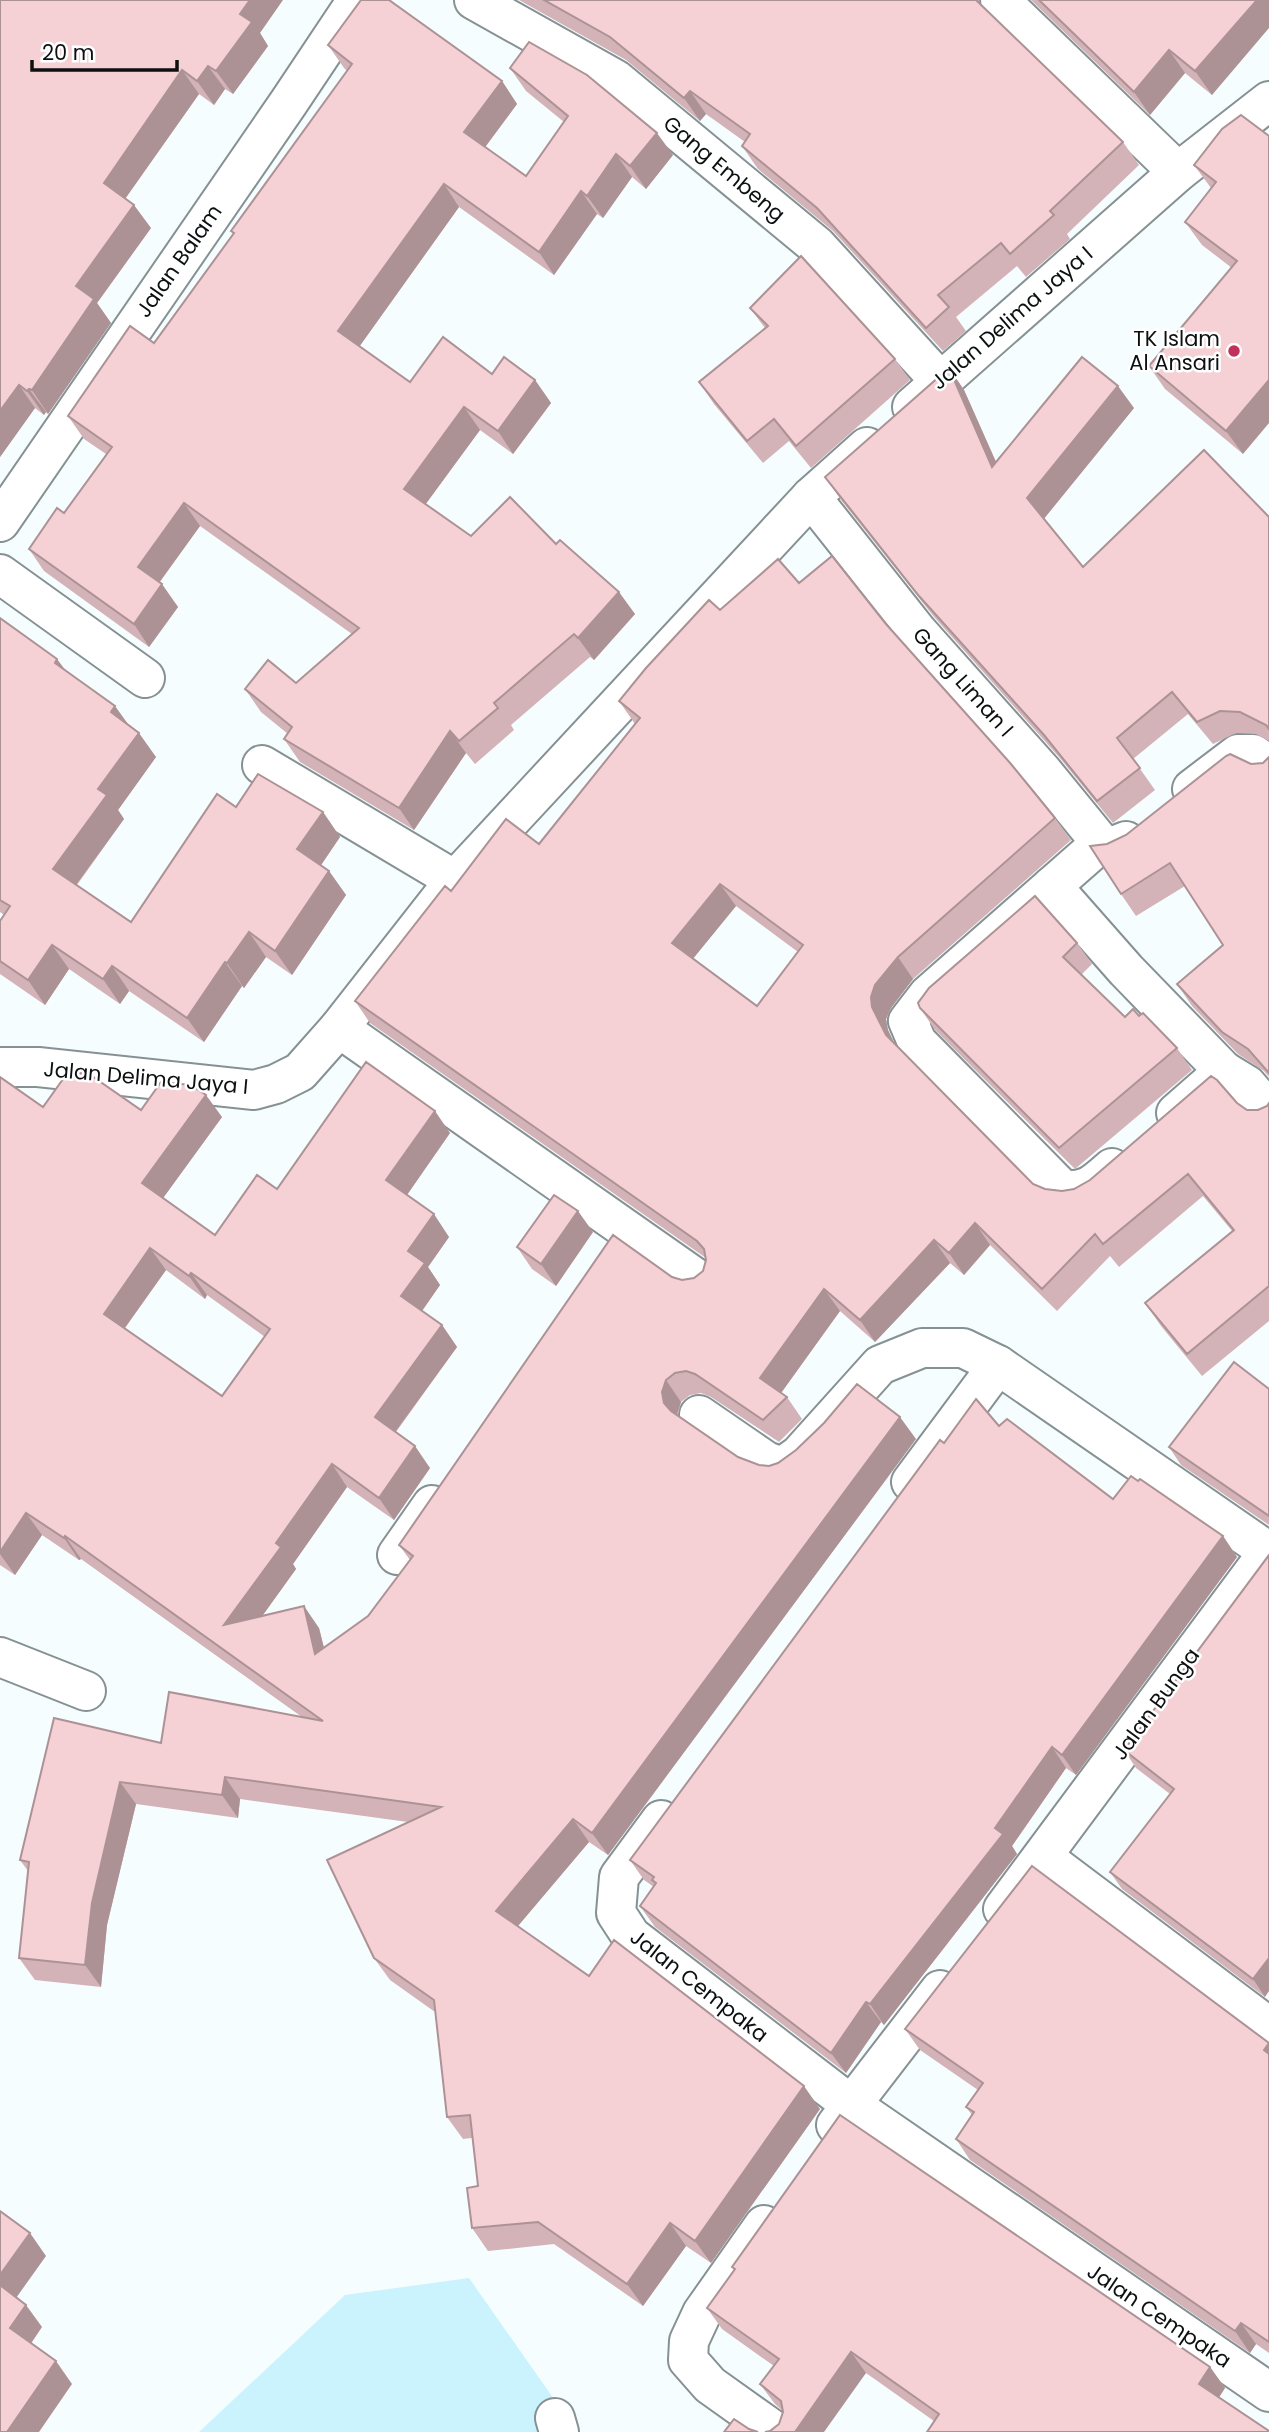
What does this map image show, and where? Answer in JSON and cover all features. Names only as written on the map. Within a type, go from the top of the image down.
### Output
[{"type":"street","name":"Jalan Balam","points":[[0,522],[357,0]]},
{"type":"street","points":[[1000,0],[1178,172]]},
{"type":"street","name":"Gang Embeng","points":[[478,1],[615,79],[817,246],[940,381]]},
{"type":"street","name":"Jalan Delima Jaya I","points":[[0,1067],[38,1067],[254,1090],[276,1084],[300,1072],[339,1028],[455,880],[811,497],[1178,172],[1269,101]]},
{"type":"street","name":"Gang Liman I","points":[[811,497],[918,632],[1043,772],[1135,830]]},
{"type":"street","points":[[0,574],[145,678]]},
{"type":"street","points":[[1224,1071],[1095,1183],[1079,1192],[1063,1190],[917,1042],[908,1021],[928,995],[1052,886],[1135,830],[1238,754],[1253,754],[1269,765]]},
{"type":"street","points":[[262,765],[455,880]]},
{"type":"street","points":[[1052,886],[1126,970],[1224,1071],[1247,1085],[1269,1111]]},
{"type":"street","points":[[339,1028],[700,1281]]},
{"type":"street","points":[[600,1261],[623,1227]]},
{"type":"street","points":[[699,1415],[766,1461],[782,1467],[799,1455],[880,1365],[922,1348],[964,1348],[998,1365],[1269,1552]]},
{"type":"street","points":[[891,1510],[998,1365]]},
{"type":"street","points":[[397,1555],[452,1476]]},
{"type":"street","name":"Jalan Bunga","points":[[984,1933],[1269,1552]]},
{"type":"street","points":[[0,1657],[86,1691]]},
{"type":"street","name":"Jalan Cempaka","points":[[685,1788],[619,1877],[616,1913],[631,1936],[850,2104],[1269,2392]]},
{"type":"street","points":[[1043,1857],[1269,2027]]},
{"type":"street","points":[[819,2148],[850,2104],[959,1965]]},
{"type":"street","points":[[776,2432],[710,2385],[688,2360],[689,2341],[702,2314],[788,2192]]},
{"type":"shaded area","points":[[469,2278],[577,2432],[199,2432],[345,2295]]},
{"type":"building","points":[[0,0],[250,0],[240,14],[252,22],[216,71],[208,66],[197,81],[182,70],[104,183],[134,205],[76,286],[94,299],[32,390],[27,391],[19,385],[0,411]]},
{"type":"building","points":[[361,0],[389,0],[502,81],[464,132],[526,176],[568,116],[510,68],[529,42],[587,75],[657,133],[630,166],[616,154],[587,196],[581,191],[539,252],[444,184],[338,331],[410,382],[443,337],[492,374],[504,357],[535,380],[498,431],[464,407],[404,489],[471,536],[510,497],[556,544],[560,540],[619,592],[578,638],[574,634],[494,703],[498,708],[459,741],[450,731],[399,808],[284,739],[292,727],[245,689],[268,660],[296,683],[359,628],[184,503],[138,567],[162,584],[134,624],[29,549],[57,508],[64,513],[112,447],[68,416],[130,326],[154,343],[234,233],[231,231],[352,64],[328,45]]},
{"type":"building","points":[[544,0],[976,0],[1123,142],[1050,211],[1054,215],[1010,254],[1001,243],[938,295],[949,307],[926,328],[817,208],[742,146],[750,134],[690,91],[684,98],[610,37]]},
{"type":"building","points":[[1039,0],[1257,0],[1195,71],[1169,50],[1134,92]]},
{"type":"building","points":[[1241,115],[1269,136],[1269,380],[1226,431],[1149,366],[1237,261],[1185,222],[1216,182],[1194,165],[1222,129]]},
{"type":"building","points":[[801,256],[895,359],[796,446],[774,419],[747,441],[699,382],[768,326],[750,308]]},
{"type":"building","points":[[1082,357],[1118,386],[1027,498],[1083,567],[1204,450],[1269,517],[1269,729],[1240,712],[1220,711],[1197,722],[1172,692],[1117,738],[1140,768],[1097,801],[1044,735],[919,596],[825,477],[949,368],[992,467]]},
{"type":"building","points":[[832,556],[886,624],[1011,764],[1055,818],[898,957],[875,985],[871,997],[872,1007],[886,1035],[1033,1184],[1045,1189],[1074,1189],[1090,1180],[1211,1076],[1247,1110],[1258,1110],[1269,1103],[1269,1286],[1187,1354],[1145,1303],[1234,1230],[1188,1174],[1103,1244],[1095,1234],[1042,1289],[975,1223],[949,1253],[934,1240],[860,1320],[824,1289],[760,1378],[787,1397],[763,1420],[695,1374],[686,1371],[675,1373],[666,1380],[662,1392],[664,1403],[671,1411],[738,1457],[759,1465],[778,1463],[796,1450],[824,1423],[857,1384],[900,1417],[592,1833],[573,1819],[496,1911],[589,1976],[614,1940],[804,2086],[695,2241],[670,2223],[627,2284],[538,2222],[472,2228],[467,2188],[478,2186],[470,2115],[447,2117],[434,2000],[374,1958],[327,1860],[441,1807],[225,1777],[222,1795],[120,1782],[92,1903],[85,1965],[19,1958],[29,1862],[20,1860],[54,1718],[161,1743],[169,1692],[323,1721],[65,1536],[64,1538],[26,1513],[0,1552],[0,1077],[43,1107],[68,1072],[89,1074],[141,1110],[161,1082],[191,1085],[206,1095],[142,1183],[215,1235],[257,1175],[277,1189],[366,1062],[435,1111],[386,1180],[434,1214],[408,1251],[425,1263],[401,1296],[442,1325],[375,1417],[415,1446],[379,1498],[332,1464],[276,1543],[281,1547],[224,1625],[304,1606],[315,1654],[368,1616],[413,1556],[399,1545],[613,1235],[672,1277],[682,1280],[694,1278],[703,1271],[706,1260],[704,1249],[697,1241],[355,1001],[445,886],[451,891],[506,819],[539,844],[640,718],[619,701],[709,600],[720,610],[778,559],[799,583]],"holes":[[[720,884],[803,945],[757,1006],[672,943]],[[150,1248],[189,1276],[191,1273],[270,1329],[222,1396],[104,1314]]]},
{"type":"building","points":[[0,618],[57,659],[55,663],[115,706],[111,712],[139,733],[98,789],[107,795],[53,869],[131,922],[217,794],[236,807],[258,774],[323,812],[297,849],[329,871],[275,951],[249,932],[187,1018],[112,966],[103,979],[52,945],[28,980],[0,961],[0,921],[10,906],[0,900]]},
{"type":"building","points":[[1230,754],[1251,764],[1263,763],[1269,757],[1269,1073],[1248,1049],[1222,1032],[1177,984],[1223,945],[1170,863],[1121,894],[1090,846],[1107,844],[1126,835]]},
{"type":"building","points":[[1035,896],[1077,943],[1063,957],[1125,1017],[1133,1009],[1139,1016],[1143,1013],[1177,1048],[1059,1148],[918,1003],[929,988]]},
{"type":"building","points":[[554,1195],[578,1211],[541,1264],[517,1247]]},
{"type":"building","points":[[1234,1362],[1269,1389],[1269,1516],[1169,1447]]},
{"type":"building","points":[[976,1399],[999,1426],[1007,1419],[1113,1499],[1131,1476],[1138,1481],[1140,1479],[1223,1536],[1062,1755],[1052,1747],[995,1828],[1003,1834],[870,2004],[866,2002],[831,2053],[640,1906],[656,1883],[652,1880],[654,1877],[630,1860],[940,1440],[944,1443]]},
{"type":"building","points":[[1269,1555],[1269,1958],[1253,1979],[1110,1872],[1174,1789],[1124,1750]]},
{"type":"building","points":[[1032,1866],[1269,2043],[1264,2050],[1269,2054],[1269,2342],[1241,2323],[1235,2331],[956,2139],[974,2112],[966,2107],[983,2083],[905,2029]]},
{"type":"building","points":[[840,2115],[1210,2367],[1199,2384],[1269,2432],[927,2432],[939,2414],[851,2352],[795,2432],[765,2432],[779,2424],[783,2412],[781,2401],[760,2384],[779,2359],[707,2308],[735,2269],[732,2267]]},
{"type":"building","points":[[0,2211],[30,2233],[0,2275]]},
{"type":"building","points":[[0,2285],[26,2305],[10,2328],[56,2361],[7,2432],[0,2432]]},
{"type":"building","points":[[734,2419],[749,2429],[758,2432],[724,2432]]},
{"type":"place","name":"TK Islam Al Ansari","points":[[1234,351]]}]
